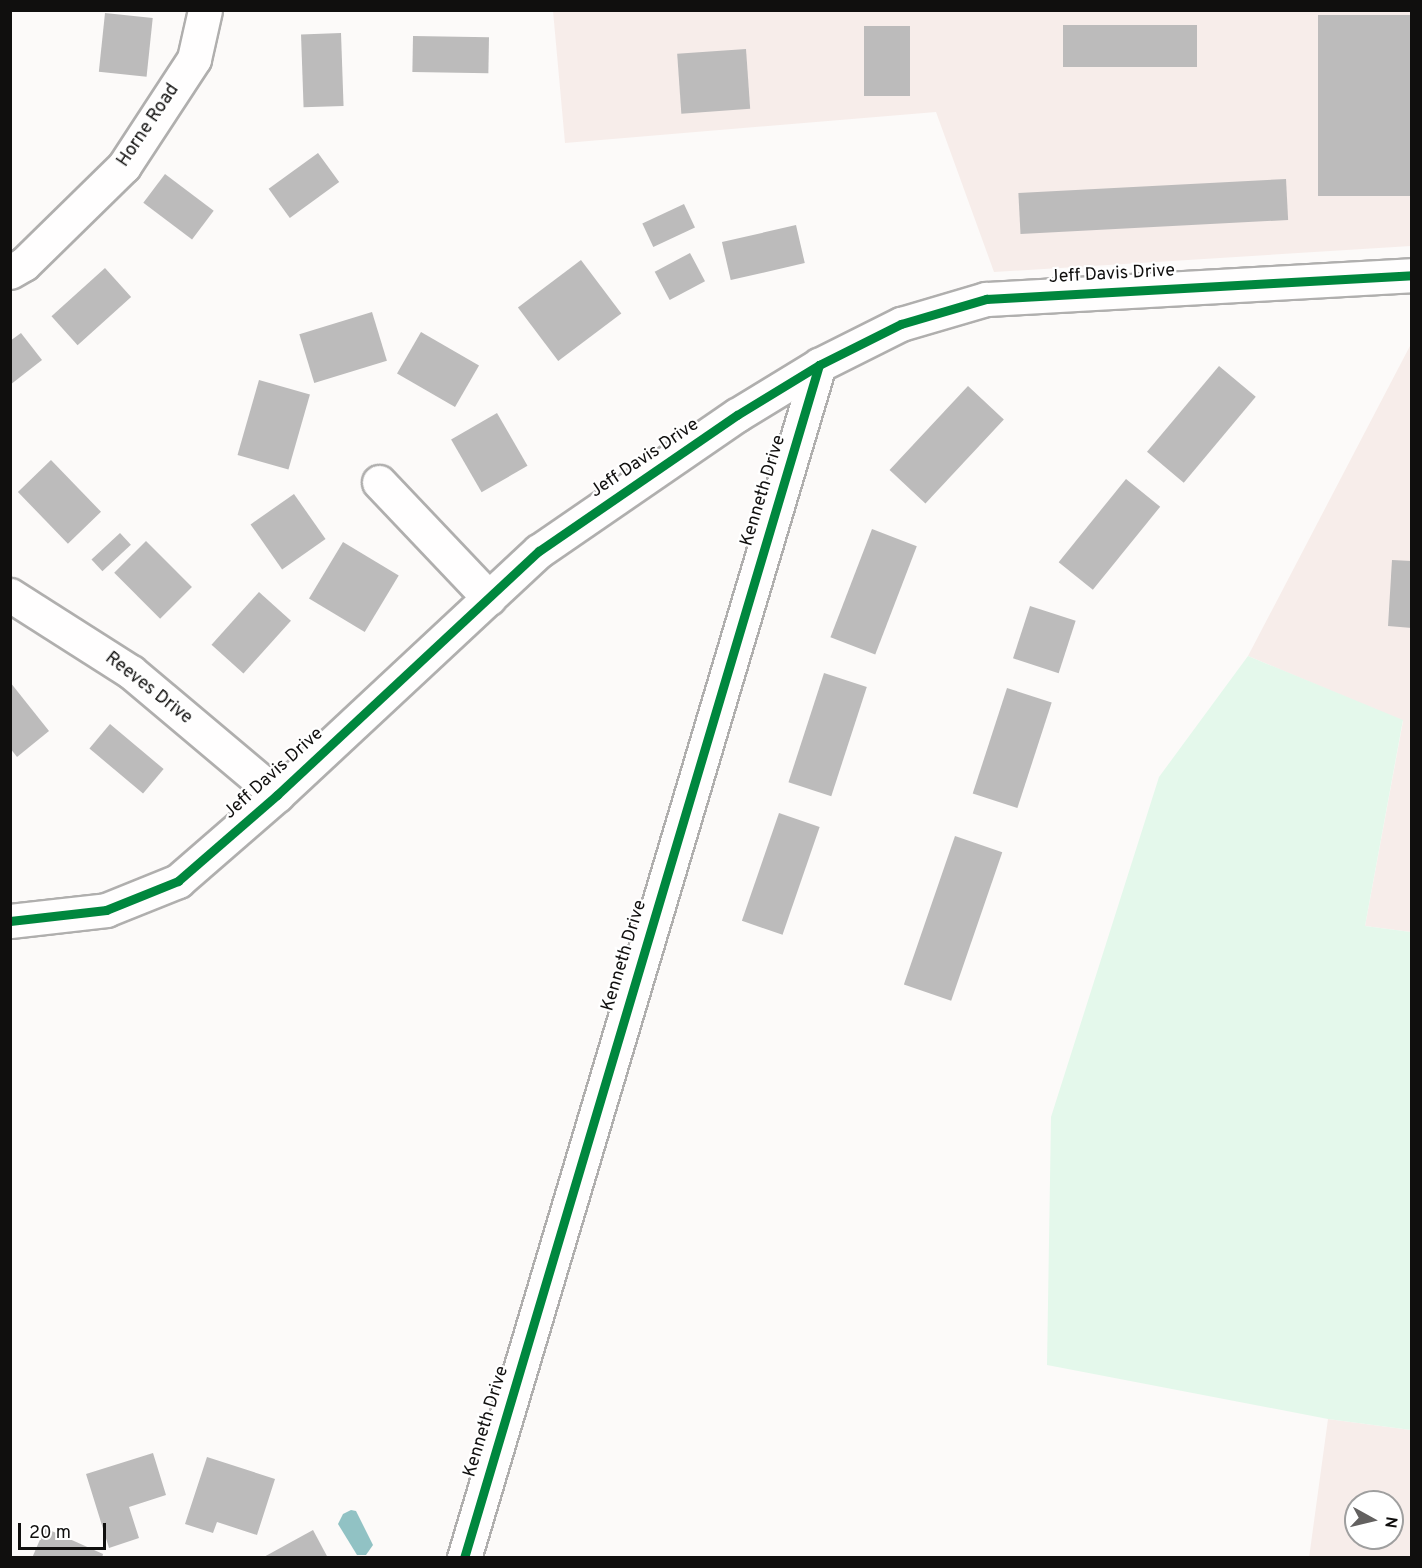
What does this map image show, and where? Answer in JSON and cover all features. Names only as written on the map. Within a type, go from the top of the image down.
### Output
[{"type":"street","name":"Horne Road","points":[[10,272],[24,264],[124,166],[194,59],[205,10]]},
{"type":"street","name":"Jeff Davis Drive","points":[[10,921],[106,909],[178,881],[277,795],[539,551],[737,415],[819,365],[901,324],[986,299],[1412,275]]},
{"type":"street","name":"Kenneth Drive","points":[[464,1557],[819,365]]},
{"type":"street","points":[[379,482],[489,598]]},
{"type":"street","name":"Reeves Drive","points":[[10,595],[131,672],[277,795]]},
{"type":"shaded area","points":[[553,11],[1411,11],[1411,246],[994,272],[936,112],[565,143]]},
{"type":"shaded area","points":[[1411,344],[1411,932],[1365,926],[1403,721],[1248,656]]},
{"type":"shaded area","points":[[1328,1419],[1411,1430],[1411,1557],[1309,1558]]},
{"type":"green space","points":[[1248,656],[1403,720],[1365,926],[1411,932],[1411,1430],[1328,1419],[1047,1365],[1051,1117],[1159,777]]},
{"type":"water","points":[[351,1510],[356,1511],[373,1545],[366,1555],[357,1555],[338,1524],[343,1514]]},
{"type":"building","points":[[105,13],[153,18],[147,77],[99,72]]},
{"type":"building","points":[[1318,15],[1412,15],[1412,196],[1318,196]]},
{"type":"building","points":[[1063,25],[1197,25],[1197,67],[1063,67]]},
{"type":"building","points":[[864,26],[910,26],[910,96],[864,96]]},
{"type":"building","points":[[341,33],[344,106],[304,107],[301,34]]},
{"type":"building","points":[[413,36],[489,37],[488,73],[412,72]]},
{"type":"building","points":[[746,49],[750,109],[681,114],[677,54]]},
{"type":"building","points":[[318,153],[339,182],[290,218],[269,189]]},
{"type":"building","points":[[165,174],[214,211],[192,239],[143,203]]},
{"type":"building","points":[[1286,179],[1288,220],[1021,234],[1018,193]]},
{"type":"building","points":[[684,204],[695,228],[653,247],[642,223]]},
{"type":"building","points":[[796,225],[805,263],[731,280],[722,242]]},
{"type":"building","points":[[690,253],[705,281],[670,300],[655,272]]},
{"type":"building","points":[[581,260],[621,314],[558,361],[518,308]]},
{"type":"building","points":[[105,268],[131,297],[78,345],[51,316]]},
{"type":"building","points":[[372,312],[387,361],[314,383],[299,334]]},
{"type":"building","points":[[421,332],[479,366],[455,407],[397,374]]},
{"type":"building","points":[[21,333],[42,360],[10,385],[10,341]]},
{"type":"building","points":[[1219,366],[1256,397],[1184,483],[1147,452]]},
{"type":"building","points":[[259,380],[310,395],[288,470],[238,455]]},
{"type":"building","points":[[968,386],[1004,419],[925,504],[890,470]]},
{"type":"building","points":[[497,413],[528,466],[482,492],[451,440]]},
{"type":"building","points":[[51,460],[101,512],[68,544],[18,492]]},
{"type":"building","points":[[1126,479],[1160,507],[1093,590],[1059,562]]},
{"type":"building","points":[[294,494],[326,539],[282,569],[251,524]]},
{"type":"building","points":[[872,529],[917,546],[875,654],[830,637]]},
{"type":"building","points":[[120,533],[131,545],[102,571],[91,560]]},
{"type":"building","points":[[146,541],[192,587],[160,619],[114,573]]},
{"type":"building","points":[[343,542],[399,575],[365,632],[309,599]]},
{"type":"building","points":[[1392,560],[1412,561],[1412,628],[1388,626]]},
{"type":"building","points":[[259,592],[291,621],[243,674],[211,645]]},
{"type":"building","points":[[1030,606],[1076,621],[1059,673],[1013,658]]},
{"type":"building","points":[[824,673],[867,687],[831,796],[788,782]]},
{"type":"building","points":[[10,682],[49,731],[17,757],[10,748]]},
{"type":"building","points":[[1007,688],[1052,703],[1017,808],[973,794]]},
{"type":"building","points":[[110,724],[164,769],[143,794],[89,749]]},
{"type":"building","points":[[779,813],[820,827],[783,935],[742,921]]},
{"type":"building","points":[[955,836],[1002,852],[951,1001],[904,984]]},
{"type":"building","points":[[153,1453],[166,1495],[129,1507],[139,1538],[109,1548],[86,1474]]},
{"type":"building","points":[[207,1457],[275,1479],[257,1535],[217,1522],[213,1533],[185,1524]]},
{"type":"building","points":[[45,1528],[103,1554],[102,1558],[32,1558]]},
{"type":"building","points":[[313,1530],[328,1558],[262,1558]]},
{"type":"cycle path","points":[[10,921],[106,910],[178,881],[277,795],[539,551],[737,415],[819,365],[901,324],[986,299],[1412,275]]},
{"type":"cycle path","points":[[464,1558],[819,365]]}]
